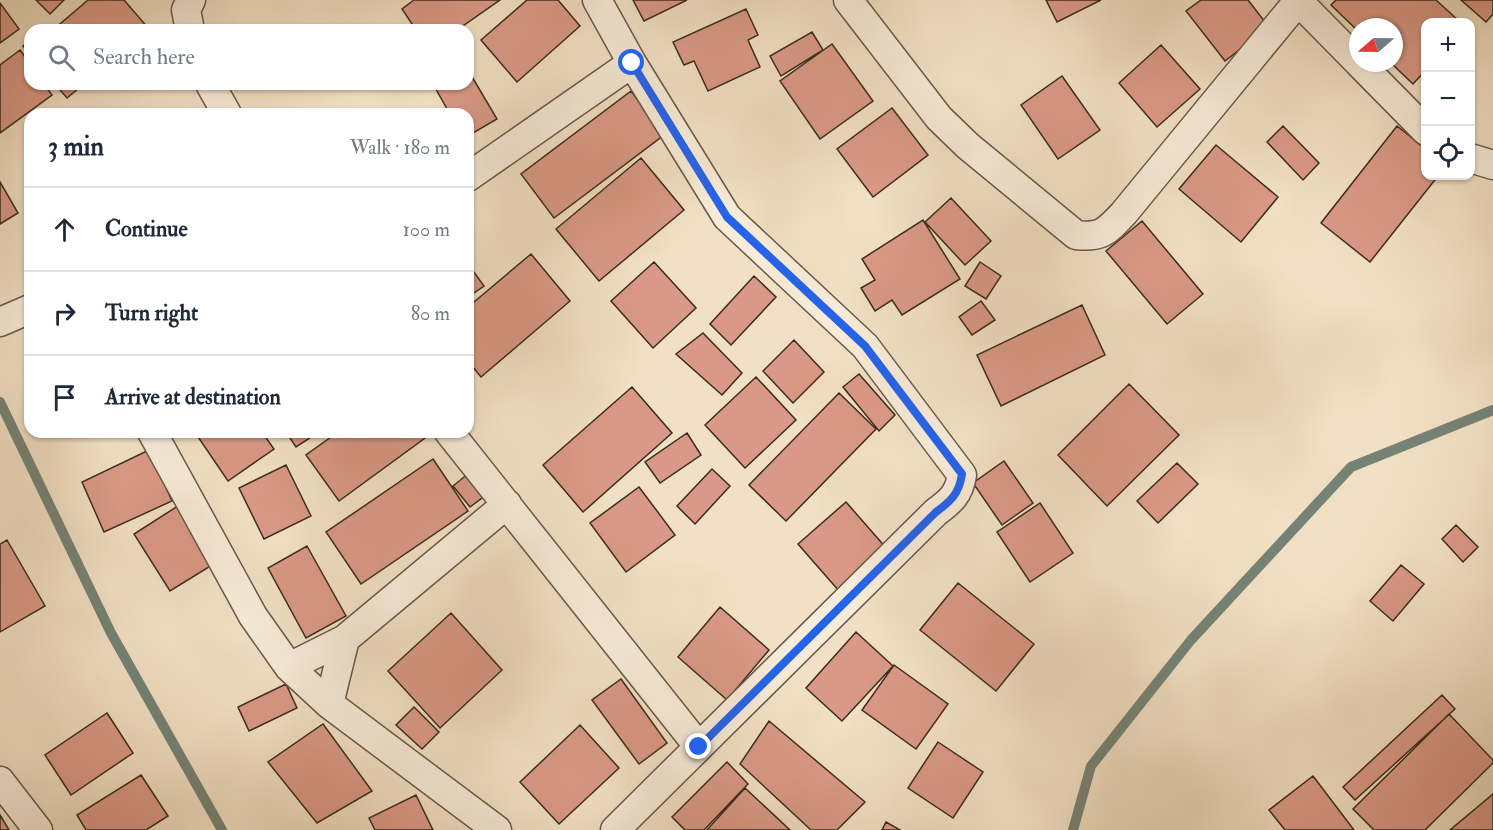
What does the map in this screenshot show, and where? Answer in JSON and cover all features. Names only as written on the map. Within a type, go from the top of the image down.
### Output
[{"type":"street","points":[[189,24],[186,10],[191,0]]},
{"type":"street","points":[[597,0],[632,63],[727,217],[865,346],[962,474],[960,488],[951,501],[936,512],[699,747],[627,826]]},
{"type":"street","points":[[848,0],[946,125],[968,146],[1076,235],[1092,237],[1107,231],[1124,213],[1299,1],[1349,52]]},
{"type":"street","points":[[474,173],[632,63]]},
{"type":"street","points":[[1369,72],[1421,127]]},
{"type":"street","points":[[213,90],[224,108]]},
{"type":"street","points":[[1475,160],[1493,165]]},
{"type":"street","points":[[0,322],[24,312]]},
{"type":"street","points":[[155,438],[253,616],[289,667],[328,704],[497,830]]},
{"type":"street","points":[[454,438],[699,747]]},
{"type":"street","points":[[289,667],[345,639],[507,504]]},
{"type":"street","points":[[328,704],[345,639]]},
{"type":"street","points":[[0,781],[38,830]]},
{"type":"building","points":[[36,0],[64,0],[50,14]]},
{"type":"building","points":[[88,0],[124,0],[145,24],[60,24]]},
{"type":"building","points":[[414,0],[500,0],[466,24],[412,24],[402,9]]},
{"type":"building","points":[[527,0],[558,0],[580,26],[517,82],[481,40]]},
{"type":"building","points":[[633,0],[687,0],[644,21]]},
{"type":"building","points":[[1046,0],[1101,0],[1057,22]]},
{"type":"building","points":[[1201,0],[1248,0],[1269,27],[1225,61],[1186,11]]},
{"type":"building","points":[[1336,0],[1436,0],[1456,18],[1421,18],[1421,75],[1413,84],[1400,72],[1403,72],[1403,18],[1349,18],[1349,22],[1331,5]]},
{"type":"building","points":[[1461,0],[1493,0],[1493,14],[1486,22]]},
{"type":"building","points":[[0,3],[19,29],[0,43]]},
{"type":"building","points":[[746,9],[758,35],[748,40],[760,67],[708,91],[694,61],[684,65],[673,42]]},
{"type":"building","points":[[812,32],[823,50],[781,76],[770,56]]},
{"type":"building","points":[[832,44],[873,101],[820,139],[780,81]]},
{"type":"building","points":[[1161,45],[1200,89],[1157,127],[1119,83]]},
{"type":"building","points":[[20,50],[24,56],[24,90],[48,90],[52,95],[34,108],[24,108],[24,115],[0,133],[0,65]]},
{"type":"building","points":[[1062,76],[1100,130],[1058,159],[1021,105]]},
{"type":"building","points":[[474,80],[497,119],[474,132],[474,108],[447,108],[436,90],[474,90]]},
{"type":"building","points":[[60,90],[77,90],[67,98]]},
{"type":"building","points":[[631,91],[664,135],[554,218],[521,174]]},
{"type":"building","points":[[892,108],[928,155],[873,197],[837,149]]},
{"type":"building","points":[[1283,126],[1319,163],[1303,180],[1267,142]]},
{"type":"building","points":[[1397,126],[1421,145],[1421,180],[1435,180],[1370,262],[1321,223]]},
{"type":"building","points":[[1216,145],[1278,197],[1241,242],[1179,189]]},
{"type":"building","points":[[641,158],[684,210],[599,281],[556,229]]},
{"type":"building","points":[[0,182],[18,213],[0,224]]},
{"type":"building","points":[[951,198],[991,241],[965,265],[925,222]]},
{"type":"building","points":[[923,220],[960,279],[902,315],[892,300],[875,311],[861,288],[875,280],[862,259]]},
{"type":"building","points":[[1142,221],[1203,294],[1167,324],[1106,251]]},
{"type":"building","points":[[531,254],[570,301],[481,377],[474,368],[474,302]]},
{"type":"building","points":[[654,262],[696,308],[653,348],[611,301]]},
{"type":"building","points":[[980,262],[1001,276],[986,299],[965,286]]},
{"type":"building","points":[[474,272],[484,286],[474,293]]},
{"type":"building","points":[[754,276],[776,297],[731,345],[710,324]]},
{"type":"building","points":[[981,301],[995,320],[972,335],[959,317]]},
{"type":"building","points":[[1082,305],[1105,355],[1001,406],[977,355]]},
{"type":"building","points":[[703,333],[742,373],[722,395],[676,354]]},
{"type":"building","points":[[794,340],[824,372],[793,403],[763,371]]},
{"type":"building","points":[[859,374],[895,415],[879,431],[843,387]]},
{"type":"building","points":[[756,377],[796,420],[745,468],[705,425]]},
{"type":"building","points":[[1129,384],[1179,435],[1107,506],[1058,455]]},
{"type":"building","points":[[632,387],[672,433],[583,512],[543,465]]},
{"type":"building","points":[[839,393],[876,429],[786,521],[749,485]]},
{"type":"building","points":[[687,433],[701,455],[660,483],[645,462]]},
{"type":"building","points":[[199,438],[266,438],[274,449],[228,481]]},
{"type":"building","points":[[290,438],[310,438],[296,447]]},
{"type":"building","points":[[330,438],[425,438],[339,501],[306,455]]},
{"type":"building","points":[[149,450],[172,501],[104,532],[82,482]]},
{"type":"building","points":[[433,459],[468,511],[361,584],[326,532]]},
{"type":"building","points":[[1004,461],[1033,503],[1002,525],[973,483]]},
{"type":"building","points":[[1177,463],[1198,484],[1158,523],[1137,501]]},
{"type":"building","points":[[286,465],[311,516],[264,539],[239,488]]},
{"type":"building","points":[[712,469],[730,486],[695,524],[677,506]]},
{"type":"building","points":[[469,473],[486,495],[470,507],[453,486]]},
{"type":"building","points":[[639,487],[675,535],[626,572],[590,523]]},
{"type":"building","points":[[846,502],[887,549],[839,591],[798,544]]},
{"type":"building","points":[[1040,503],[1073,553],[1030,582],[997,532]]},
{"type":"building","points":[[181,504],[217,562],[170,591],[134,534]]},
{"type":"building","points":[[1456,525],[1478,547],[1463,562],[1442,539]]},
{"type":"building","points":[[7,540],[45,606],[0,632],[0,544]]},
{"type":"building","points":[[307,546],[346,616],[306,638],[268,568]]},
{"type":"building","points":[[1401,565],[1424,584],[1393,621],[1370,601]]},
{"type":"building","points":[[958,583],[1034,644],[996,691],[920,630]]},
{"type":"building","points":[[720,607],[769,650],[727,700],[678,657]]},
{"type":"building","points":[[451,613],[502,670],[440,728],[388,671]]},
{"type":"building","points":[[856,632],[893,666],[842,721],[806,688]]},
{"type":"building","points":[[894,665],[948,704],[916,749],[862,710]]},
{"type":"building","points":[[621,679],[667,743],[639,764],[592,700]]},
{"type":"building","points":[[286,684],[297,708],[249,731],[238,707]]},
{"type":"building","points":[[1442,695],[1455,709],[1355,800],[1343,787]]},
{"type":"building","points":[[414,707],[439,732],[422,749],[396,725]]},
{"type":"building","points":[[107,713],[133,753],[71,795],[45,755]]},
{"type":"building","points":[[1449,714],[1493,760],[1493,763],[1425,830],[1374,830],[1353,809]]},
{"type":"building","points":[[769,721],[865,802],[837,830],[811,830],[740,764]]},
{"type":"building","points":[[323,724],[372,791],[317,823],[268,762]]},
{"type":"building","points":[[580,725],[619,768],[559,824],[520,782]]},
{"type":"building","points":[[938,742],[983,772],[953,818],[908,788]]},
{"type":"building","points":[[727,762],[748,784],[704,830],[685,830],[672,817]]},
{"type":"building","points":[[141,775],[168,816],[146,830],[86,830],[77,815]]},
{"type":"building","points":[[1313,776],[1354,830],[1285,830],[1269,810]]},
{"type":"building","points":[[745,788],[790,830],[707,830]]},
{"type":"building","points":[[1493,794],[1493,830],[1450,830]]},
{"type":"building","points":[[416,795],[433,830],[375,830],[369,818]]},
{"type":"building","points":[[0,815],[9,830],[0,830]]},
{"type":"building","points":[[886,822],[900,830],[882,830]]},
{"type":"waterway","points":[[0,402],[111,633],[222,830]]},
{"type":"waterway","points":[[1073,830],[1091,766],[1191,640],[1351,467],[1493,410]]},
{"type":"route","points":[[632,63],[727,217],[865,346],[962,474],[960,488],[951,501],[936,512],[699,747]]}]
